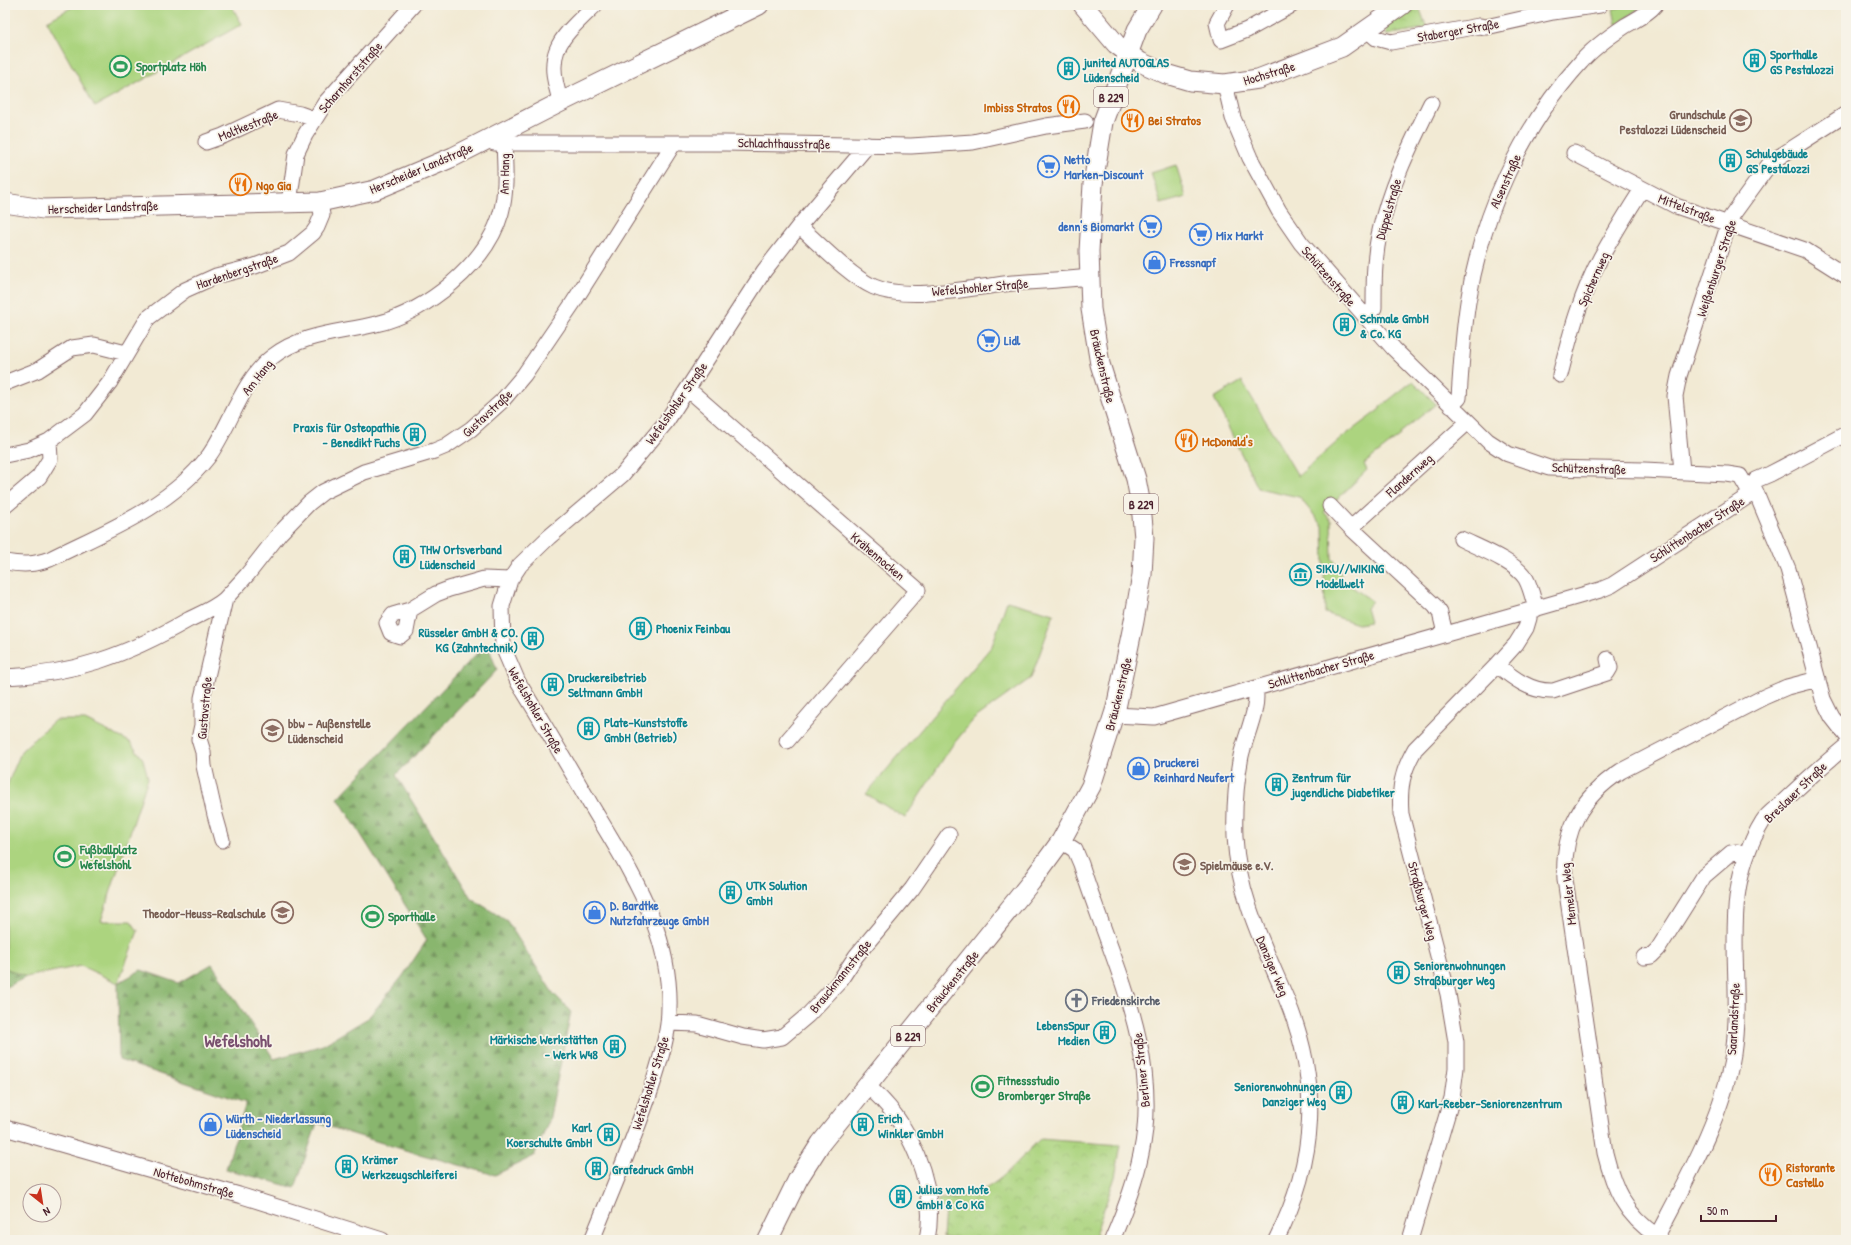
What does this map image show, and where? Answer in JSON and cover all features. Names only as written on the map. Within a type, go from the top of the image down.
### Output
[{"type":"main road","name":"Herscheider Landstraße","points":[[5,203],[43,209],[320,202],[375,190],[453,157],[561,102],[759,5]]},
{"type":"main road","points":[[1083,5],[1107,34],[1127,53]]},
{"type":"main road","name":"B 229","points":[[1127,53],[1136,30],[1152,5]]},
{"type":"main road","name":"Hochstraße","points":[[1127,53],[1166,74],[1200,83],[1225,84],[1258,79],[1342,47],[1402,5]]},
{"type":"main road","name":"Bräuckenstraße","points":[[768,1240],[798,1179],[817,1149],[1026,888],[1061,841],[1091,786],[1114,714],[1134,621],[1144,556],[1144,538],[1136,480],[1100,364],[1091,309],[1089,276],[1090,224],[1093,184],[1099,142],[1107,108],[1127,53]]},
{"type":"street","name":"Scharnhorststraße","points":[[289,203],[296,154],[314,119],[325,103],[413,5]]},
{"type":"street","points":[[561,102],[553,71],[554,56],[562,40],[595,5]]},
{"type":"street","points":[[1227,5],[1217,23],[1221,40],[1247,30],[1292,5]]},
{"type":"street","name":"Staberger Straße","points":[[1367,30],[1376,38],[1390,42],[1478,26],[1486,27],[1553,12],[1600,5]]},
{"type":"street","name":"Alsenstraße","points":[[1451,406],[1459,398],[1468,301],[1485,229],[1496,199],[1520,147],[1550,99],[1582,60],[1612,35],[1655,5]]},
{"type":"street","name":"Schützenstraße","points":[[1225,84],[1238,130],[1250,158],[1279,211],[1314,259],[1399,354],[1451,406],[1499,450],[1549,468],[1682,471],[1740,476],[1747,488],[1755,490],[1788,569],[1828,711],[1846,735]]},
{"type":"street","name":"Düppelstraße","points":[[1365,317],[1374,308],[1375,265],[1379,236],[1387,205],[1399,171],[1431,103]]},
{"type":"street","name":"Moltkestraße","points":[[206,142],[223,136],[278,110],[300,114],[314,119]]},
{"type":"street","name":"Weißenburger Straße","points":[[1682,471],[1675,396],[1679,376],[1704,305],[1729,223],[1771,162],[1846,114]]},
{"type":"street","name":"Schlachthausstraße","points":[[481,143],[674,143],[911,146],[972,142],[1046,126],[1085,121]]},
{"type":"street","name":"Am Hang","points":[[5,562],[24,565],[36,564],[50,559],[132,519],[177,490],[207,458],[222,436],[240,400],[259,371],[271,358],[282,350],[296,342],[311,337],[385,322],[436,296],[472,262],[485,246],[494,230],[504,200],[504,143]]},
{"type":"street","name":"Gustavstraße","points":[[5,677],[34,676],[74,669],[120,654],[171,630],[225,599],[280,533],[323,492],[364,472],[446,446],[471,429],[502,401],[524,375],[573,304],[674,143]]},
{"type":"street","name":"Wefelshohler Straße","points":[[592,1240],[627,1155],[647,1101],[661,1055],[668,1023],[668,986],[663,953],[649,908],[628,867],[518,682],[503,647],[502,606],[510,580],[520,565],[544,542],[622,475],[666,422],[764,271],[798,226],[868,145]]},
{"type":"street","name":"Mittelstraße","points":[[1574,153],[1676,206],[1805,250],[1846,276]]},
{"type":"street","name":"Spichernweg","points":[[1560,375],[1573,327],[1590,281],[1601,257],[1642,189]]},
{"type":"street","name":"Hardenbergstraße","points":[[5,455],[29,450],[49,441],[85,414],[110,382],[148,318],[185,290],[216,276],[255,266],[289,252],[313,233],[322,215],[320,202]]},
{"type":"street","name":"Wefelshohler Straße","points":[[798,226],[862,280],[874,287],[903,294],[947,291],[1089,276]]},
{"type":"street","points":[[5,384],[38,370],[72,348],[94,345],[126,353]]},
{"type":"street","name":"Krähennocken","points":[[688,389],[918,590],[787,741]]},
{"type":"street","name":"Flandernweg","points":[[1351,528],[1468,422]]},
{"type":"street","name":"Schlittenbacher Straße","points":[[1114,714],[1154,717],[1600,590],[1612,584],[1750,495],[1756,480],[1846,434]]},
{"type":"street","points":[[5,506],[39,477],[50,459],[49,441]]},
{"type":"street","points":[[1330,506],[1351,528],[1435,606],[1440,613],[1445,633]]},
{"type":"street","points":[[1461,539],[1518,571],[1527,581],[1532,610]]},
{"type":"street","points":[[410,610],[436,594],[449,589],[484,579],[510,580]]},
{"type":"street","name":"Gustavstraße","points":[[222,840],[215,815],[204,766],[203,752],[199,739],[202,724],[204,691],[225,599]]},
{"type":"street","name":"Straßburger Weg","points":[[1410,1240],[1446,1121],[1455,1079],[1456,1050],[1452,1010],[1401,814],[1400,788],[1405,768],[1415,749],[1497,665],[1523,635],[1532,610]]},
{"type":"street","points":[[1497,665],[1525,685],[1547,692],[1607,673],[1610,666],[1608,659]]},
{"type":"street","name":"Memeler Weg","points":[[1656,1238],[1641,1226],[1628,1210],[1613,1183],[1604,1153],[1565,879],[1565,853],[1568,837],[1573,823],[1590,796],[1608,779],[1764,697],[1787,687],[1818,679]]},
{"type":"street","name":"Danziger Weg","points":[[1255,689],[1257,695],[1245,740],[1238,775],[1235,816],[1238,859],[1250,910],[1302,1039],[1309,1076],[1311,1104],[1310,1136],[1304,1167],[1279,1239]]},
{"type":"street","name":"Breslauer Straße","points":[[1746,856],[1764,820],[1810,776],[1846,746]]},
{"type":"street","name":"Brauckmannstraße","points":[[668,1023],[697,1024],[743,1037],[763,1040],[782,1037],[808,1015],[840,982],[856,956],[912,889],[948,835]]},
{"type":"street","name":"Berliner Straße","points":[[1061,841],[1075,850],[1081,864],[1139,1036],[1143,1067],[1146,1103],[1141,1154],[1125,1207],[1112,1240]]},
{"type":"street","points":[[1644,957],[1651,956],[1658,949],[1704,876],[1731,853],[1737,852],[1746,856]]},
{"type":"street","name":"Saarlandstraße","points":[[1656,1238],[1709,1132],[1729,1073],[1735,1031],[1735,906],[1742,866],[1746,856]]},
{"type":"street","points":[[867,1086],[882,1097],[888,1105],[913,1147],[920,1163],[930,1198],[927,1240]]},
{"type":"street","name":"Nottebohmstraße","points":[[5,1128],[116,1159],[382,1240]]},
{"type":"green space","name":"Sportplatz Höh","points":[[76,5],[231,5],[242,24],[95,107],[47,21]]},
{"type":"green space","points":[[1421,5],[1419,7],[1427,28],[1386,35],[1387,25]]},
{"type":"green space","points":[[1637,5],[1638,9],[1616,24],[1613,9]]},
{"type":"green space","points":[[1176,165],[1186,197],[1161,204],[1151,173]]},
{"type":"green space","points":[[1242,381],[1298,476],[1344,436],[1380,409],[1380,407],[1413,381],[1436,404],[1400,433],[1401,435],[1364,464],[1367,470],[1324,512],[1331,520],[1332,559],[1340,566],[1341,579],[1372,601],[1366,608],[1370,622],[1358,624],[1325,613],[1323,526],[1299,497],[1258,488],[1214,398]]},
{"type":"green space","points":[[1007,601],[1054,614],[1031,678],[974,719],[951,747],[905,818],[866,794],[992,646]]},
{"type":"green space","points":[[487,643],[497,670],[396,775],[471,898],[507,921],[553,993],[571,1011],[549,1121],[534,1156],[495,1175],[405,1150],[317,1123],[295,1188],[226,1169],[246,1103],[119,1060],[118,983],[141,970],[179,983],[212,964],[274,1059],[323,1045],[368,1018],[402,977],[427,940],[338,798]]},
{"type":"green space","name":"Fußballplatz Wefelshohl","points":[[55,720],[85,720],[130,742],[143,759],[148,778],[101,921],[131,921],[138,931],[118,983],[81,966],[26,977],[5,968],[5,790],[22,750]]},
{"type":"green space","points":[[5,968],[26,977],[5,988]]},
{"type":"green space","points":[[1040,1139],[1121,1145],[1115,1177],[1095,1235],[1101,1240],[958,1240],[943,1237],[945,1209],[938,1209],[938,1199],[956,1198],[985,1189],[1007,1173]]},
{"type":"place","name":"Sporthalle GS Pestalozzi","points":[[1755,61]]},
{"type":"place","name":"Sportplatz Höh","points":[[120,66]]},
{"type":"place","name":"junited AUTOGLAS Lüdenscheid","points":[[1069,69]]},
{"type":"place","name":"Imbiss Stratos","points":[[1068,107]]},
{"type":"place","name":"Bei Stratos","points":[[1132,120]]},
{"type":"place","name":"Grundschule Pestalozzi Lüdenscheid","points":[[1741,121]]},
{"type":"place","name":"Schulgebäude GS Pestalozzi","points":[[1731,160]]},
{"type":"place","name":"Netto Marken-Discount","points":[[1048,166]]},
{"type":"place","name":"Ngo Gia","points":[[241,185]]},
{"type":"place","name":"denn's Biomarkt","points":[[1150,226]]},
{"type":"place","name":"Mix Markt","points":[[1201,235]]},
{"type":"place","name":"Fressnapf","points":[[1155,262]]},
{"type":"place","name":"Schmale GmbH & Co. KG","points":[[1345,325]]},
{"type":"place","name":"Lidl","points":[[989,340]]},
{"type":"place","name":"Praxis für Osteopathie - Benedikt Fuchs","points":[[415,434]]},
{"type":"place","name":"McDonald's","points":[[1186,441]]},
{"type":"place","name":"THW Ortsverband Lüdenscheid","points":[[405,556]]},
{"type":"place","name":"SIKU//WIKING Modellwelt","points":[[1301,575]]},
{"type":"place","name":"Phoenix Feinbau","points":[[641,628]]},
{"type":"place","name":"Rüsseler GmbH & CO. KG (Zahntechnik)","points":[[533,639]]},
{"type":"place","name":"Druckereibetrieb Seltmann GmbH","points":[[553,684]]},
{"type":"place","name":"Plate-Kunststoffe GmbH (Betrieb)","points":[[588,729]]},
{"type":"place","name":"bbw - Außenstelle Lüdenscheid","points":[[273,730]]},
{"type":"place","name":"Druckerei Reinhard Neufert","points":[[1139,769]]},
{"type":"place","name":"Zentrum für jugendliche Diabetiker","points":[[1276,784]]},
{"type":"place","name":"Fußballplatz Wefelshohl","points":[[64,856]]},
{"type":"place","name":"Spielmäuse e.V.","points":[[1184,865]]},
{"type":"place","name":"UTK Solution GmbH","points":[[730,892]]},
{"type":"place","name":"D. Bardtke Nutzfahrzeuge GmbH","points":[[594,912]]},
{"type":"place","name":"Theodor-Heuss-Realschule","points":[[282,913]]},
{"type":"place","name":"Sporthalle","points":[[373,916]]},
{"type":"place","name":"Seniorenwohnungen Straßburger Weg","points":[[1398,972]]},
{"type":"place","name":"Friedenskirche","points":[[1076,1000]]},
{"type":"place","name":"LebensSpur Medien","points":[[1105,1032]]},
{"type":"place","name":"Märkische Werkstätten - Werk W48","points":[[614,1046]]},
{"type":"place","name":"Fitnessstudio Bromberger Straße","points":[[983,1087]]},
{"type":"place","name":"Seniorenwohnungen Danziger Weg","points":[[1341,1093]]},
{"type":"place","name":"Karl-Reeber-Seniorenzentrum","points":[[1402,1103]]},
{"type":"place","name":"Würth - Niederlassung Lüdenscheid","points":[[211,1125]]},
{"type":"place","name":"Erich Winkler GmbH","points":[[863,1125]]},
{"type":"place","name":"Karl Koerschulte GmbH","points":[[608,1134]]},
{"type":"place","name":"Krämer Werkzeugschleiferei","points":[[347,1166]]},
{"type":"place","name":"Grafedruck GmbH","points":[[597,1169]]},
{"type":"place","name":"Ristorante Castello","points":[[1771,1174]]},
{"type":"place","name":"Julius vom Hofe GmbH & Co KG","points":[[901,1196]]},
{"type":"district","name":"Wefelshohl","points":[[238,1040]]}]
